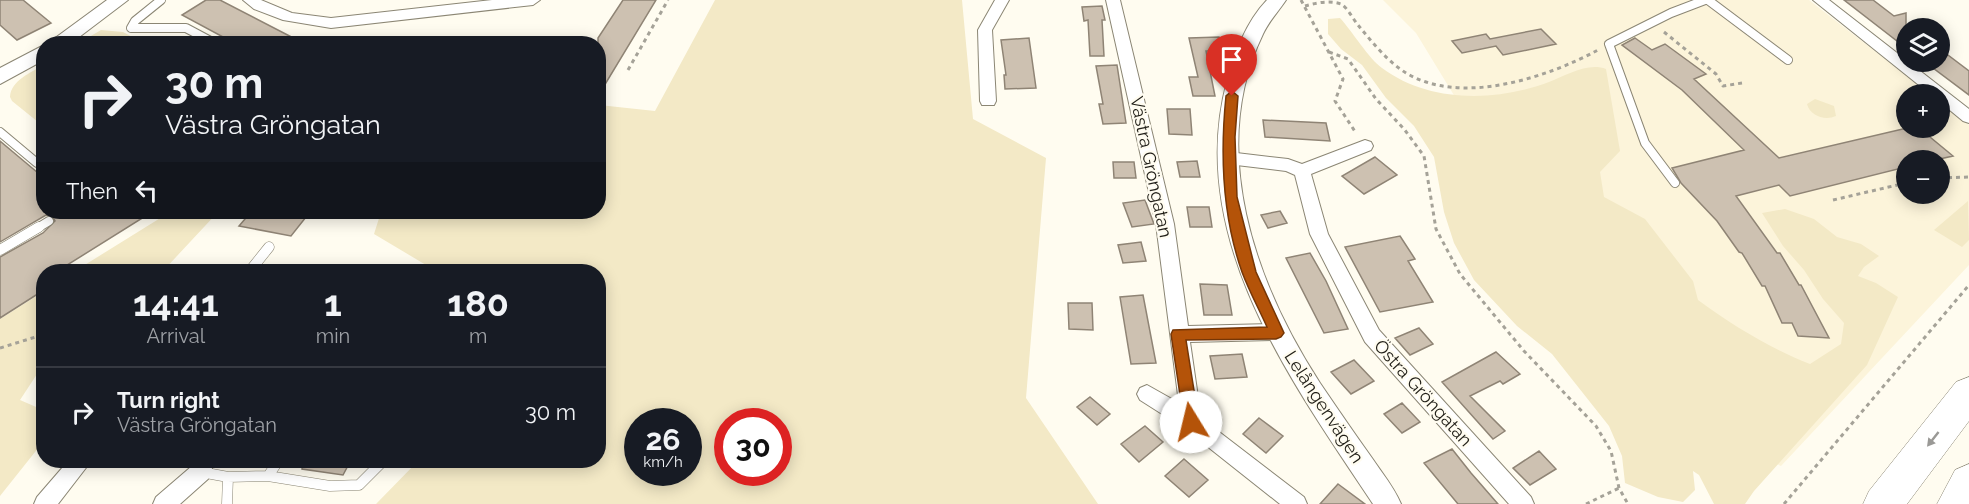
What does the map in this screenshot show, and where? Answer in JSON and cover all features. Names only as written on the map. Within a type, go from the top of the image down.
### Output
[{"type":"highway","points":[[1883,504],[1969,393]]},
{"type":"highway","points":[[1958,504],[1969,482]]},
{"type":"street","points":[[67,36],[119,0]]},
{"type":"street","points":[[250,0],[303,22],[331,23],[533,0]]},
{"type":"street","points":[[988,101],[985,30],[1002,0]]},
{"type":"street","name":"Västra Gröngatan","points":[[1114,0],[1165,224],[1191,422]]},
{"type":"street","name":"Lelångenvägen","points":[[1277,0],[1269,8],[1248,45],[1232,96],[1228,158],[1231,197],[1237,229],[1249,272],[1276,333],[1294,364],[1388,504]]},
{"type":"street","points":[[1820,0],[1969,117]]},
{"type":"street","points":[[0,77],[36,56]]},
{"type":"street","points":[[1228,158],[1288,165],[1302,171],[1365,146]]},
{"type":"street","name":"Östra Gröngatan","points":[[1302,171],[1319,234],[1372,336],[1523,504]]},
{"type":"street","points":[[1178,334],[1276,333]]},
{"type":"street","points":[[1147,394],[1191,422],[1296,504]]},
{"type":"street","points":[[45,504],[75,468]]},
{"type":"street","points":[[164,504],[201,468]]},
{"type":"lane","points":[[161,0],[135,21],[130,28],[186,28],[201,36]]},
{"type":"lane","points":[[1675,183],[1645,143],[1610,44],[1671,13],[1707,0],[1788,60]]},
{"type":"lane","points":[[0,132],[36,162]]},
{"type":"lane","points":[[0,250],[49,221]]},
{"type":"lane","points":[[255,264],[269,247]]},
{"type":"lane","points":[[208,468],[228,477],[268,476],[330,486],[359,485],[376,468]]},
{"type":"lane","points":[[268,476],[274,468]]},
{"type":"lane","points":[[227,504],[228,477]]},
{"type":"path","points":[[628,70],[668,0]]},
{"type":"path","points":[[1301,0],[1343,78],[1335,101],[1365,146]]},
{"type":"path","points":[[1305,6],[1327,1],[1342,4],[1394,64],[1416,78],[1449,87],[1485,86],[1534,76],[1577,63],[1610,44]]},
{"type":"path","points":[[1660,28],[1716,74],[1723,87],[1742,83]]},
{"type":"path","points":[[1329,52],[1348,59],[1376,99],[1404,129],[1424,156],[1437,229],[1460,274],[1524,351],[1596,426],[1611,451],[1619,488],[1628,504]]},
{"type":"path","points":[[1950,178],[1969,177]]},
{"type":"path","points":[[1833,200],[1896,185]]},
{"type":"path","points":[[1784,504],[1969,285]]},
{"type":"path","points":[[0,348],[36,337]]},
{"type":"path","points":[[1586,504],[1619,488]]},
{"type":"shaded area","points":[[715,0],[962,0],[973,119],[1046,158],[1026,398],[1098,504],[376,504],[411,468],[606,468],[606,264],[424,264],[374,234],[379,219],[606,219],[606,106],[655,111]]},
{"type":"shaded area","points":[[1383,0],[1809,0],[1896,68],[1896,72],[1902,72],[1917,84],[1896,84],[1896,138],[1950,138],[1950,110],[1969,125],[1969,265],[1781,466],[1655,410],[1477,133],[1416,33]]},
{"type":"shaded area","points":[[1340,18],[1382,68],[1420,88],[1442,93],[1485,96],[1507,93],[1529,89],[1585,68],[1606,69],[1620,151],[1600,172],[1604,197],[1645,219],[1693,281],[1698,300],[1752,336],[1795,358],[1810,364],[1841,344],[1844,323],[1783,246],[1762,213],[1785,209],[1814,219],[1837,237],[1861,244],[1879,256],[1864,267],[1858,276],[1876,283],[1898,297],[1867,365],[1754,491],[1745,504],[1714,504],[1699,475],[1693,471],[1695,490],[1683,502],[1658,497],[1625,483],[1622,456],[1609,426],[1552,354],[1517,326],[1474,280],[1454,243],[1444,212],[1434,157],[1414,126],[1386,98],[1362,65],[1341,49],[1328,34],[1328,19]]},
{"type":"shaded area","points":[[101,30],[123,32],[130,36],[91,36]]},
{"type":"shaded area","points":[[36,69],[36,120],[10,97],[14,86]]},
{"type":"shaded area","points":[[1815,99],[1834,106],[1836,116],[1827,118],[1811,112],[1807,104]]},
{"type":"shaded area","points":[[1968,201],[1969,240],[1962,247],[1934,230]]},
{"type":"shaded area","points":[[159,219],[211,219],[170,264],[86,264]]},
{"type":"shaded area","points":[[36,296],[36,376],[20,400],[36,407],[36,451],[0,496],[0,319]]},
{"type":"building","points":[[0,0],[23,0],[51,23],[17,40],[0,25]]},
{"type":"building","points":[[206,0],[220,0],[290,36],[221,36],[182,15]]},
{"type":"building","points":[[623,0],[656,0],[606,83],[606,36],[599,36]]},
{"type":"building","points":[[1844,0],[1873,0],[1894,16],[1906,13],[1906,18],[1896,18],[1896,40]]},
{"type":"building","points":[[1102,6],[1105,20],[1102,20],[1104,56],[1090,56],[1088,20],[1084,21],[1082,7]]},
{"type":"building","points":[[1541,29],[1556,44],[1503,55],[1496,46],[1462,53],[1452,41],[1486,34],[1490,39]]},
{"type":"building","points":[[1219,37],[1223,51],[1206,51],[1215,96],[1193,96],[1189,77],[1198,77],[1189,38]]},
{"type":"building","points":[[1029,38],[1036,88],[1005,89],[1004,75],[1006,75],[1001,40]]},
{"type":"building","points":[[1635,38],[1652,50],[1665,44],[1706,74],[1694,79],[1779,158],[1896,131],[1896,138],[1931,138],[1946,150],[1896,150],[1896,170],[1790,196],[1779,185],[1736,196],[1777,253],[1780,253],[1801,285],[1829,338],[1798,336],[1792,323],[1782,323],[1765,286],[1762,286],[1742,253],[1717,221],[1681,183],[1672,168],[1744,150],[1682,90],[1622,45]]},
{"type":"building","points":[[1950,57],[1969,71],[1969,95],[1938,72],[1950,72]]},
{"type":"building","points":[[1117,65],[1126,123],[1103,124],[1099,104],[1103,104],[1096,66]]},
{"type":"building","points":[[1167,109],[1190,109],[1192,135],[1169,134]]},
{"type":"building","points":[[1263,120],[1326,123],[1330,141],[1265,137]]},
{"type":"building","points":[[0,141],[36,171],[36,219],[39,219],[0,242]]},
{"type":"building","points":[[1375,157],[1397,175],[1364,194],[1342,176]]},
{"type":"building","points":[[1197,161],[1200,177],[1180,177],[1177,162]]},
{"type":"building","points":[[1113,162],[1134,162],[1136,178],[1114,178]]},
{"type":"building","points":[[1145,200],[1154,224],[1132,227],[1123,203]]},
{"type":"building","points":[[1187,207],[1209,207],[1212,227],[1190,227]]},
{"type":"building","points":[[1280,211],[1287,223],[1268,228],[1261,215]]},
{"type":"building","points":[[54,219],[141,219],[69,264],[36,264],[36,295],[0,318],[0,257],[43,233],[55,221]]},
{"type":"building","points":[[245,219],[304,219],[291,236],[239,226]]},
{"type":"building","points":[[1400,236],[1415,259],[1408,261],[1433,302],[1380,312],[1345,247]]},
{"type":"building","points":[[1141,242],[1146,261],[1123,263],[1118,245]]},
{"type":"building","points":[[1310,253],[1348,329],[1324,333],[1286,258]]},
{"type":"building","points":[[1200,284],[1227,285],[1232,315],[1204,315]]},
{"type":"building","points":[[1143,295],[1156,363],[1131,364],[1120,297]]},
{"type":"building","points":[[1068,303],[1092,303],[1093,330],[1069,329]]},
{"type":"building","points":[[1419,328],[1433,344],[1410,355],[1395,338]]},
{"type":"building","points":[[1496,352],[1520,374],[1503,384],[1500,381],[1470,396],[1505,431],[1493,439],[1442,382]]},
{"type":"building","points":[[1242,354],[1247,377],[1215,379],[1210,356]]},
{"type":"building","points":[[1354,360],[1374,381],[1351,394],[1331,372]]},
{"type":"building","points":[[1090,397],[1110,414],[1097,425],[1077,407]]},
{"type":"building","points":[[1402,403],[1420,422],[1402,433],[1384,414]]},
{"type":"building","points":[[1259,418],[1283,436],[1266,453],[1243,434]]},
{"type":"building","points":[[1145,426],[1163,442],[1139,462],[1121,444]]},
{"type":"building","points":[[1452,449],[1498,504],[1458,504],[1424,463]]},
{"type":"building","points":[[1539,451],[1556,469],[1530,485],[1513,468]]},
{"type":"building","points":[[1184,459],[1208,480],[1189,497],[1165,476]]},
{"type":"building","points":[[302,468],[347,468],[343,475]]},
{"type":"building","points":[[1338,484],[1365,504],[1320,504]]},
{"type":"route","points":[[1191,422],[1178,334],[1276,333],[1249,272],[1231,197],[1228,137],[1232,96]]}]
